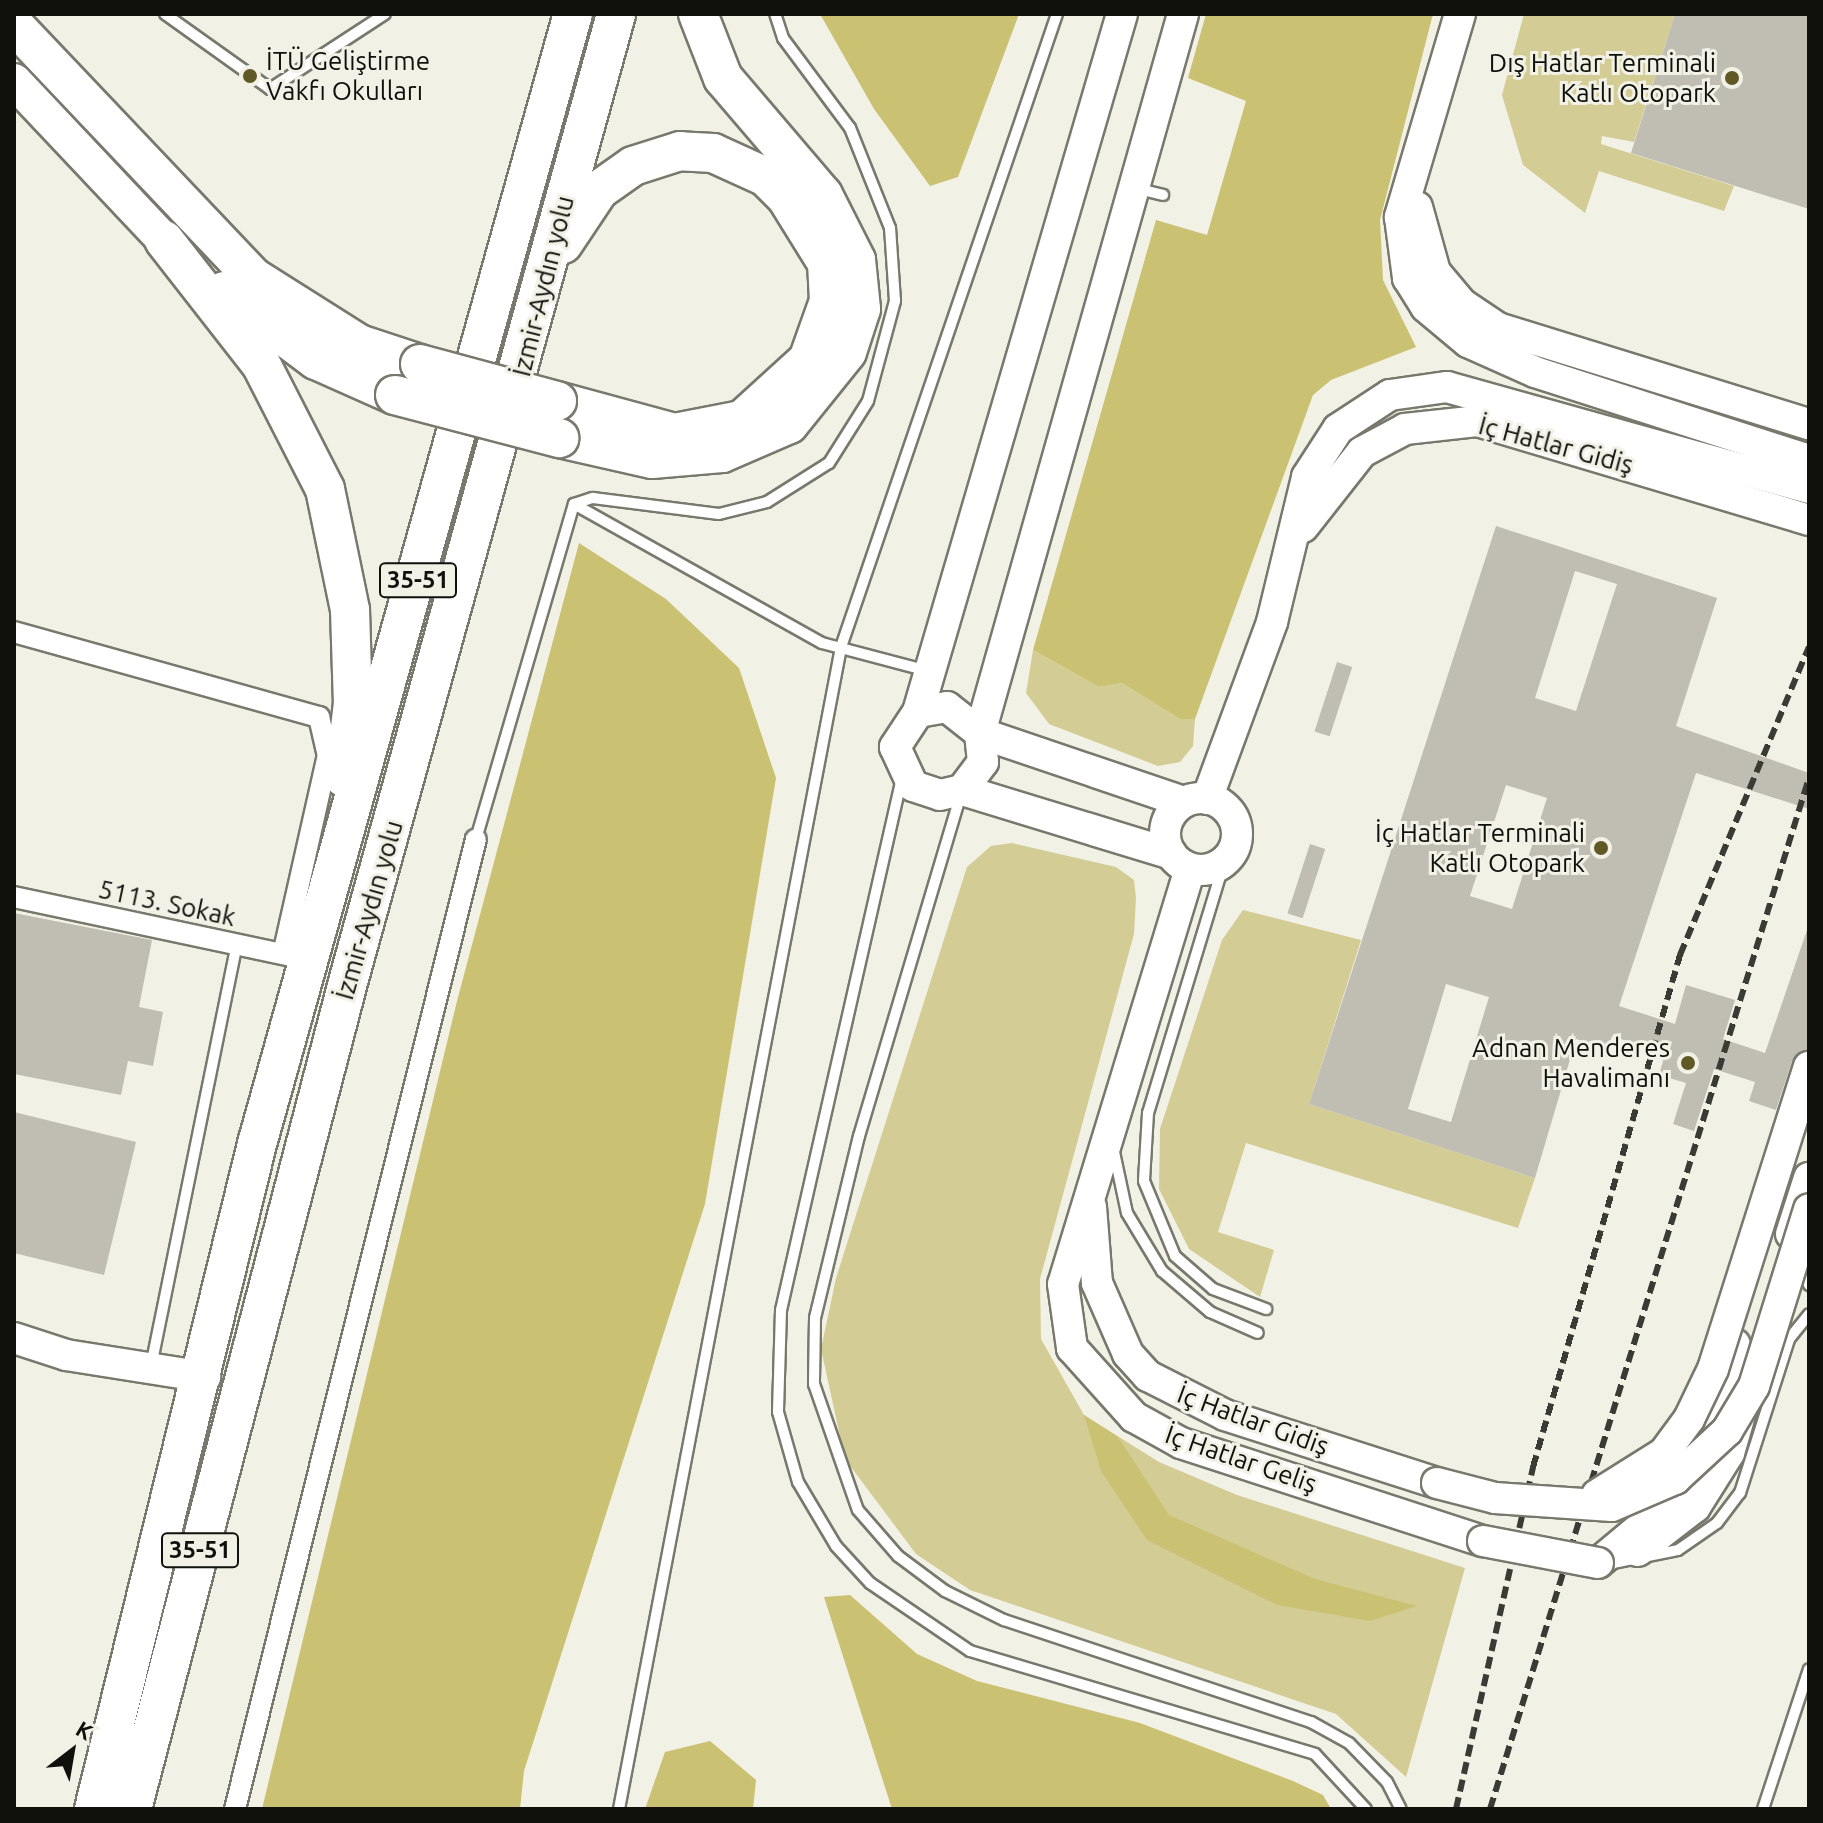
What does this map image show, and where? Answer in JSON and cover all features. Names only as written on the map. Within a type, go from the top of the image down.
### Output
[{"type":"highway","name":"İzmir-Aydın yolu","points":[[94,1809],[205,1377],[296,957],[329,902],[573,14]]},
{"type":"highway","name":"İzmir-Aydın yolu","points":[[132,1809],[348,982],[616,14]]},
{"type":"highway","points":[[14,25],[253,277],[359,344],[420,364],[652,459],[722,453],[789,424],[847,352],[861,309],[856,260],[823,195],[723,78],[698,14]]},
{"type":"highway","points":[[164,240],[316,360],[395,395],[558,420],[675,433],[742,420],[808,360],[829,301],[827,263],[766,177],[713,153],[680,151],[633,166],[599,190],[547,266]]},
{"type":"highway","points":[[164,240],[268,375],[307,445],[329,504],[350,610],[353,703],[329,902]]},
{"type":"main road","points":[[14,81],[164,240]]},
{"type":"street","points":[[918,712],[947,707],[980,733],[1228,810],[1238,831],[1224,863],[1180,861],[962,790],[926,793],[903,775],[895,747],[918,712],[1122,14]]},
{"type":"street","points":[[962,790],[983,762],[980,733],[1183,14]]},
{"type":"street","points":[[1460,14],[1426,114],[1400,217],[1408,278],[1447,328],[1535,372],[1782,473],[1809,488]]},
{"type":"street","points":[[1426,114],[1416,204],[1423,241],[1435,272],[1462,304],[1498,328],[1802,422]]},
{"type":"street","points":[[1180,861],[1165,831],[1196,800],[1296,539],[1307,477],[1338,429],[1390,395],[1447,387],[1782,473]]},
{"type":"street","name":"İç Hatlar Gidiş","points":[[1296,539],[1362,452],[1405,429],[1477,421],[1782,473],[1809,520]]},
{"type":"street","points":[[14,632],[319,717],[328,755],[296,957]]},
{"type":"street","points":[[235,1809],[476,839]]},
{"type":"street","name":"İç Hatlar Geliş","points":[[1180,861],[1118,1098],[1063,1284],[1063,1312],[1072,1348],[1100,1388],[1181,1443],[1483,1541],[1598,1563]]},
{"type":"street","name":"5113. Sokak","points":[[14,897],[296,957]]},
{"type":"street","name":"İç Hatlar Gidiş","points":[[1556,1504],[1626,1482],[1664,1453],[1689,1419],[1713,1369],[1809,1067]]},
{"type":"street","points":[[1598,1563],[1664,1508],[1698,1447],[1809,1103]]},
{"type":"street","points":[[1598,1563],[1659,1541],[1712,1482],[1729,1453],[1809,1178]]},
{"type":"street","name":"İç Hatlar Gidiş","points":[[1090,1189],[1097,1283],[1128,1354],[1148,1376],[1225,1415],[1437,1483],[1556,1504],[1612,1506],[1675,1479],[1727,1431],[1754,1386],[1809,1209]]},
{"type":"street","points":[[14,1338],[150,1369],[205,1377]]},
{"type":"lane","points":[[165,14],[270,89],[385,14]]},
{"type":"lane","points":[[574,504],[593,498],[719,514],[767,502],[829,463],[868,401],[895,301],[890,228],[850,128],[783,38],[775,14]]},
{"type":"lane","points":[[619,1809],[841,647],[1057,14]]},
{"type":"lane","points":[[1133,187],[1163,195]]},
{"type":"lane","points":[[574,504],[804,634],[930,671]]},
{"type":"lane","points":[[476,839],[574,504]]},
{"type":"lane","points":[[903,775],[781,1310],[778,1412],[798,1482],[836,1546],[870,1583],[970,1651],[1315,1754],[1366,1809]]},
{"type":"lane","points":[[962,790],[859,1136],[815,1318],[814,1384],[824,1430],[858,1510],[898,1556],[945,1591],[1004,1620],[1263,1703],[1349,1743],[1387,1782],[1401,1809]]},
{"type":"lane","points":[[1224,863],[1148,1113],[1144,1181],[1175,1256],[1213,1289],[1266,1309]]},
{"type":"lane","points":[[150,1369],[237,945]]},
{"type":"lane","points":[[1118,1098],[1118,1180],[1140,1244],[1186,1297],[1258,1333]]},
{"type":"lane","points":[[1787,1246],[1809,1285]]},
{"type":"lane","points":[[1598,1563],[1632,1564],[1678,1550],[1717,1523],[1740,1493],[1789,1339],[1809,1314]]},
{"type":"lane","points":[[1763,1809],[1809,1669]]},
{"type":"shaded area","points":[[820,14],[1019,14],[958,177],[930,186],[874,109]]},
{"type":"shaded area","points":[[1206,14],[1433,14],[1380,220],[1383,280],[1416,347],[1331,380],[1313,395],[1195,719],[1181,719],[1122,683],[1099,687],[1033,650],[1156,220],[1207,235],[1246,101],[1188,78]]},
{"type":"shaded area","points":[[1524,14],[1675,14],[1634,142],[1602,136],[1601,144],[1734,186],[1724,211],[1599,171],[1585,213],[1523,165],[1502,95]]},
{"type":"shaded area","points":[[579,543],[666,599],[739,668],[776,778],[705,1204],[524,1771],[520,1809],[262,1809],[457,1001]]},
{"type":"shaded area","points":[[1033,650],[1099,687],[1122,683],[1181,718],[1195,719],[1193,746],[1180,762],[1158,766],[1049,724],[1026,693]]},
{"type":"shaded area","points":[[1012,843],[1116,867],[1134,880],[1136,898],[1134,934],[1040,1279],[1041,1339],[1084,1415],[1159,1462],[1237,1495],[1465,1568],[1406,1777],[1336,1714],[970,1590],[916,1554],[845,1459],[821,1349],[836,1278],[967,867],[991,846]]},
{"type":"shaded area","points":[[1243,910],[1361,940],[1309,1104],[1535,1178],[1518,1228],[1246,1143],[1218,1232],[1274,1250],[1260,1297],[1189,1249],[1159,1189],[1160,1129],[1222,940]]},
{"type":"shaded area","points":[[1084,1415],[1118,1437],[1169,1515],[1315,1579],[1417,1606],[1370,1621],[1277,1605],[1147,1540],[1101,1471]]},
{"type":"shaded area","points":[[850,1595],[917,1654],[977,1681],[1140,1723],[1293,1781],[1323,1795],[1331,1809],[892,1809],[824,1597]]},
{"type":"shaded area","points":[[710,1741],[756,1780],[753,1809],[645,1809],[665,1752]]},
{"type":"building","name":"Dış Hatlar Terminali Katlı Otopark","points":[[1675,14],[1809,14],[1809,209],[1631,153]]},
{"type":"building","name":"İç Hatlar Terminali Katlı Otopark","points":[[1496,526],[1717,598],[1676,726],[1809,773],[1809,809],[1696,773],[1619,1006],[1675,1024],[1686,985],[1735,1000],[1723,1039],[1765,1053],[1809,924],[1809,1050],[1792,1061],[1776,1110],[1749,1101],[1755,1082],[1714,1069],[1694,1131],[1673,1124],[1686,1083],[1659,1075],[1665,1054],[1612,1036],[1608,1049],[1576,1039],[1535,1178],[1309,1104]],"holes":[[[1575,571],[1617,584],[1576,711],[1535,698]],[[1506,785],[1547,798],[1512,909],[1470,896]],[[1446,984],[1489,997],[1451,1122],[1408,1109]]]},
{"type":"building","points":[[1337,662],[1352,667],[1330,736],[1314,731]]},
{"type":"building","points":[[1310,844],[1325,849],[1303,918],[1287,913]]},
{"type":"building","points":[[14,913],[152,940],[139,1007],[163,1012],[153,1066],[128,1061],[121,1095],[14,1074]]},
{"type":"building","points":[[14,1112],[136,1142],[104,1275],[14,1253]]},
{"type":"railway","points":[[1456,1809],[1533,1467],[1680,955],[1809,647]]},
{"type":"railway","points":[[1490,1809],[1809,778]]},
{"type":"place","name":"İTÜ Geliştirme Vakfı Okulları","points":[[250,76]]},
{"type":"place","name":"Dış Hatlar Terminali Katlı Otopark","points":[[1732,78]]},
{"type":"place","name":"İç Hatlar Terminali Katlı Otopark","points":[[1601,848]]},
{"type":"place","name":"Adnan Menderes Havalimanı","points":[[1688,1063]]}]
